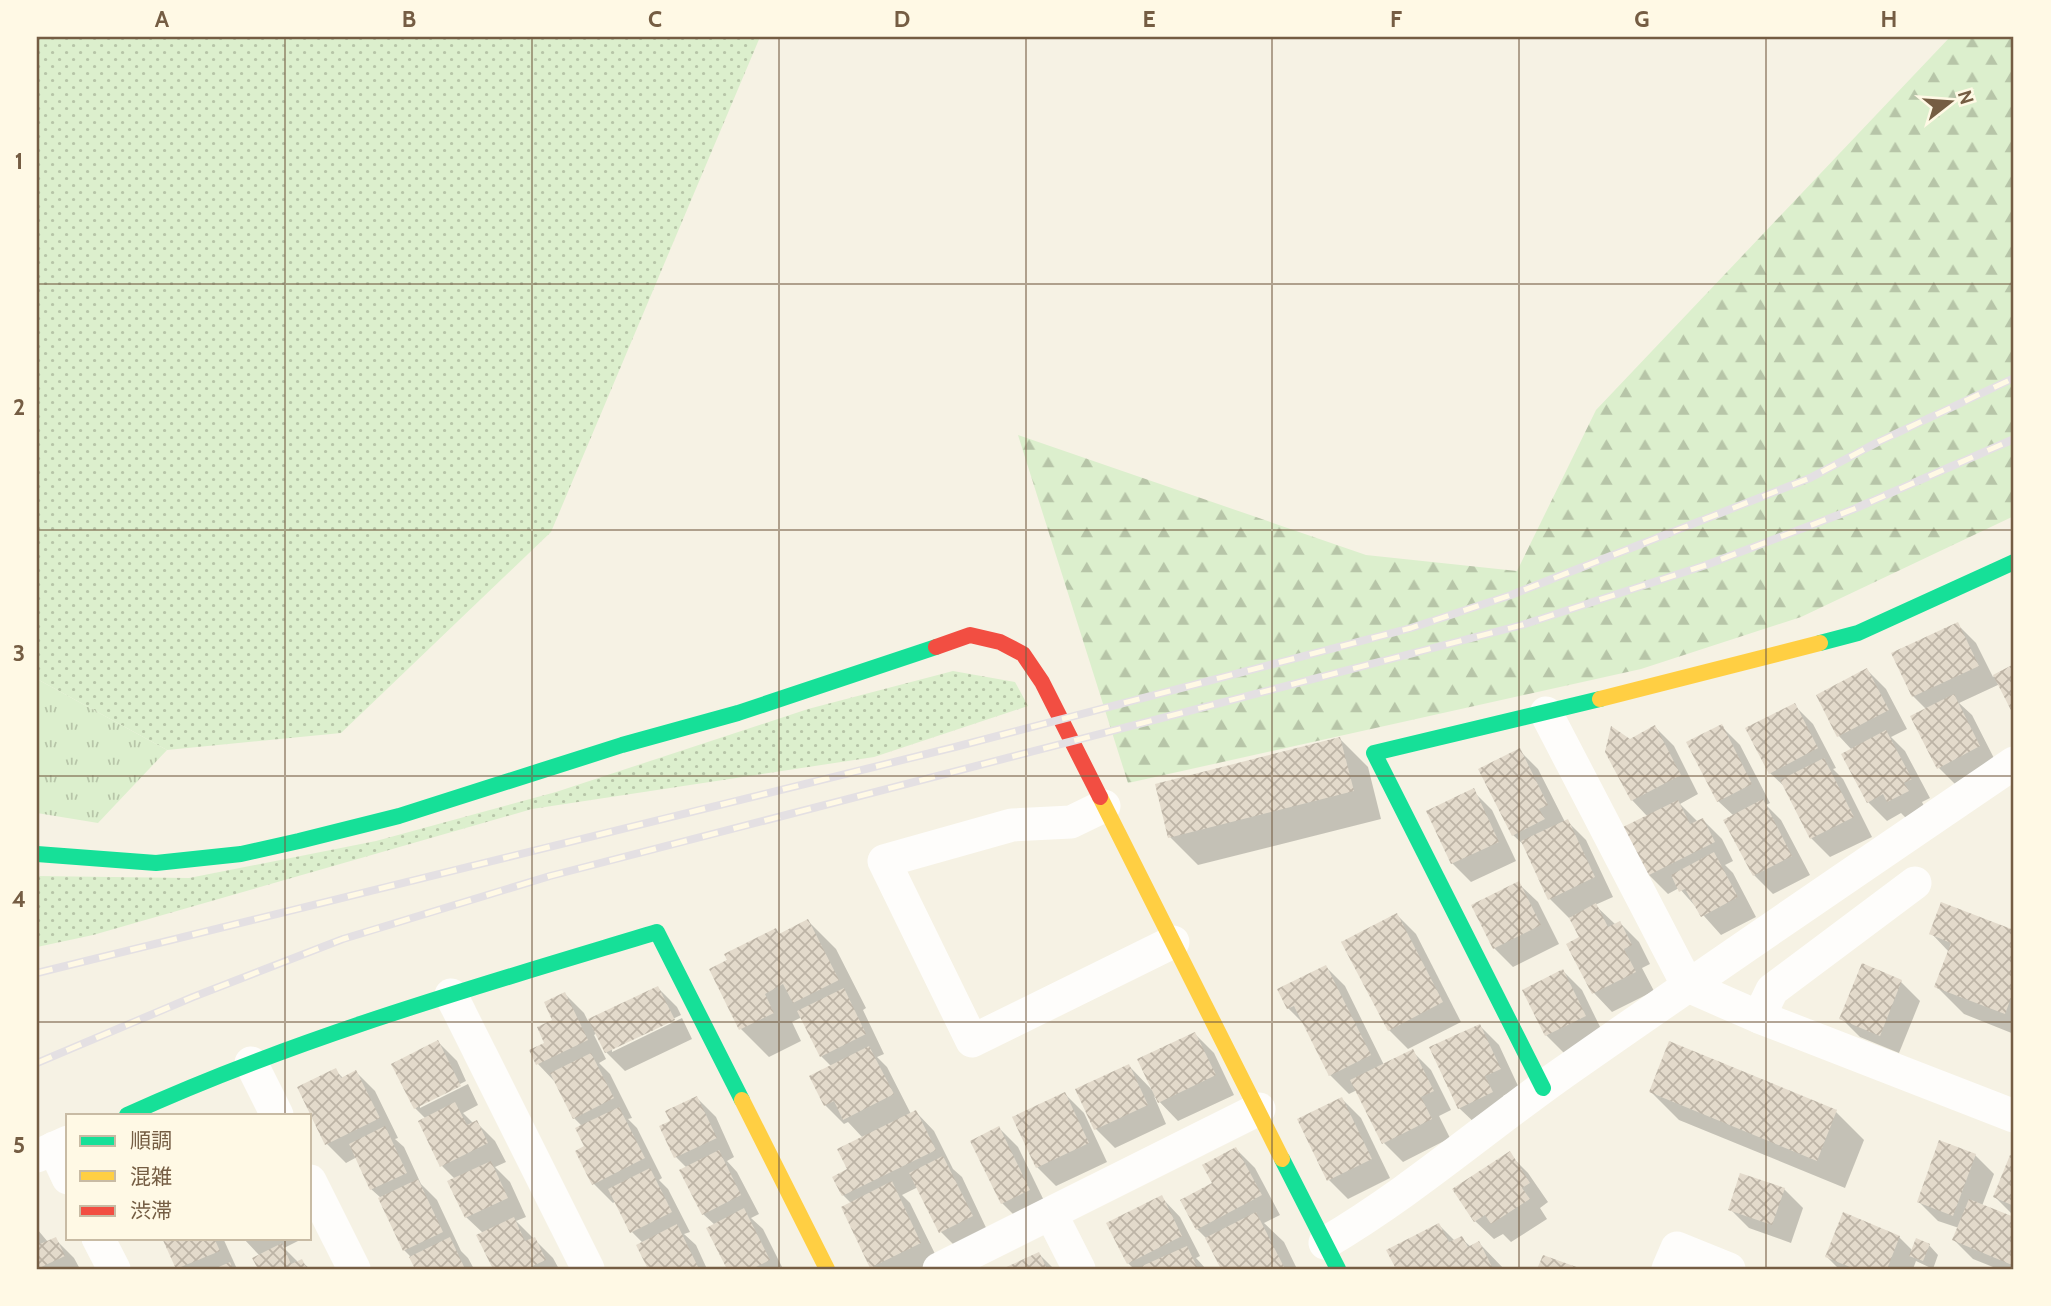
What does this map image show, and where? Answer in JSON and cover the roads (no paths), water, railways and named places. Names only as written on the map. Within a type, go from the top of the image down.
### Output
[{"type":"street","points":[[1543,1088],[1374,753],[1546,713],[1858,633],[2014,562]]},
{"type":"street","points":[[37,854],[156,863],[241,854],[399,816],[622,745],[738,713],[970,635],[1000,642],[1023,654],[1041,682],[1332,1256],[1358,1224],[1543,1088],[2014,763]]},
{"type":"street","points":[[1546,713],[1688,986],[1759,1017],[2014,1115]]},
{"type":"street","points":[[1104,806],[1072,822],[1012,825],[884,861],[972,1041],[1173,942]]},
{"type":"street","points":[[1759,1017],[1772,990],[1915,883]]},
{"type":"street","points":[[129,1114],[212,1077],[251,1063],[451,995],[657,932],[827,1269]]},
{"type":"street","points":[[451,995],[588,1269]]},
{"type":"street","points":[[251,1063],[276,1114]]},
{"type":"street","points":[[939,1269],[1259,1109]]},
{"type":"street","points":[[53,1149],[66,1174]]},
{"type":"street","points":[[312,1185],[354,1269]]},
{"type":"street","points":[[1051,1214],[1079,1269]]},
{"type":"street","points":[[99,1240],[114,1269]]},
{"type":"street","points":[[1668,1269],[1676,1248],[1729,1269]]},
{"type":"railway","points":[[37,973],[955,747],[1411,628],[1511,595],[1810,478],[1878,442],[2014,378]]},
{"type":"railway","points":[[37,1063],[193,997],[343,939],[550,876],[1522,625],[1706,565],[1854,509],[2014,439]]}]
